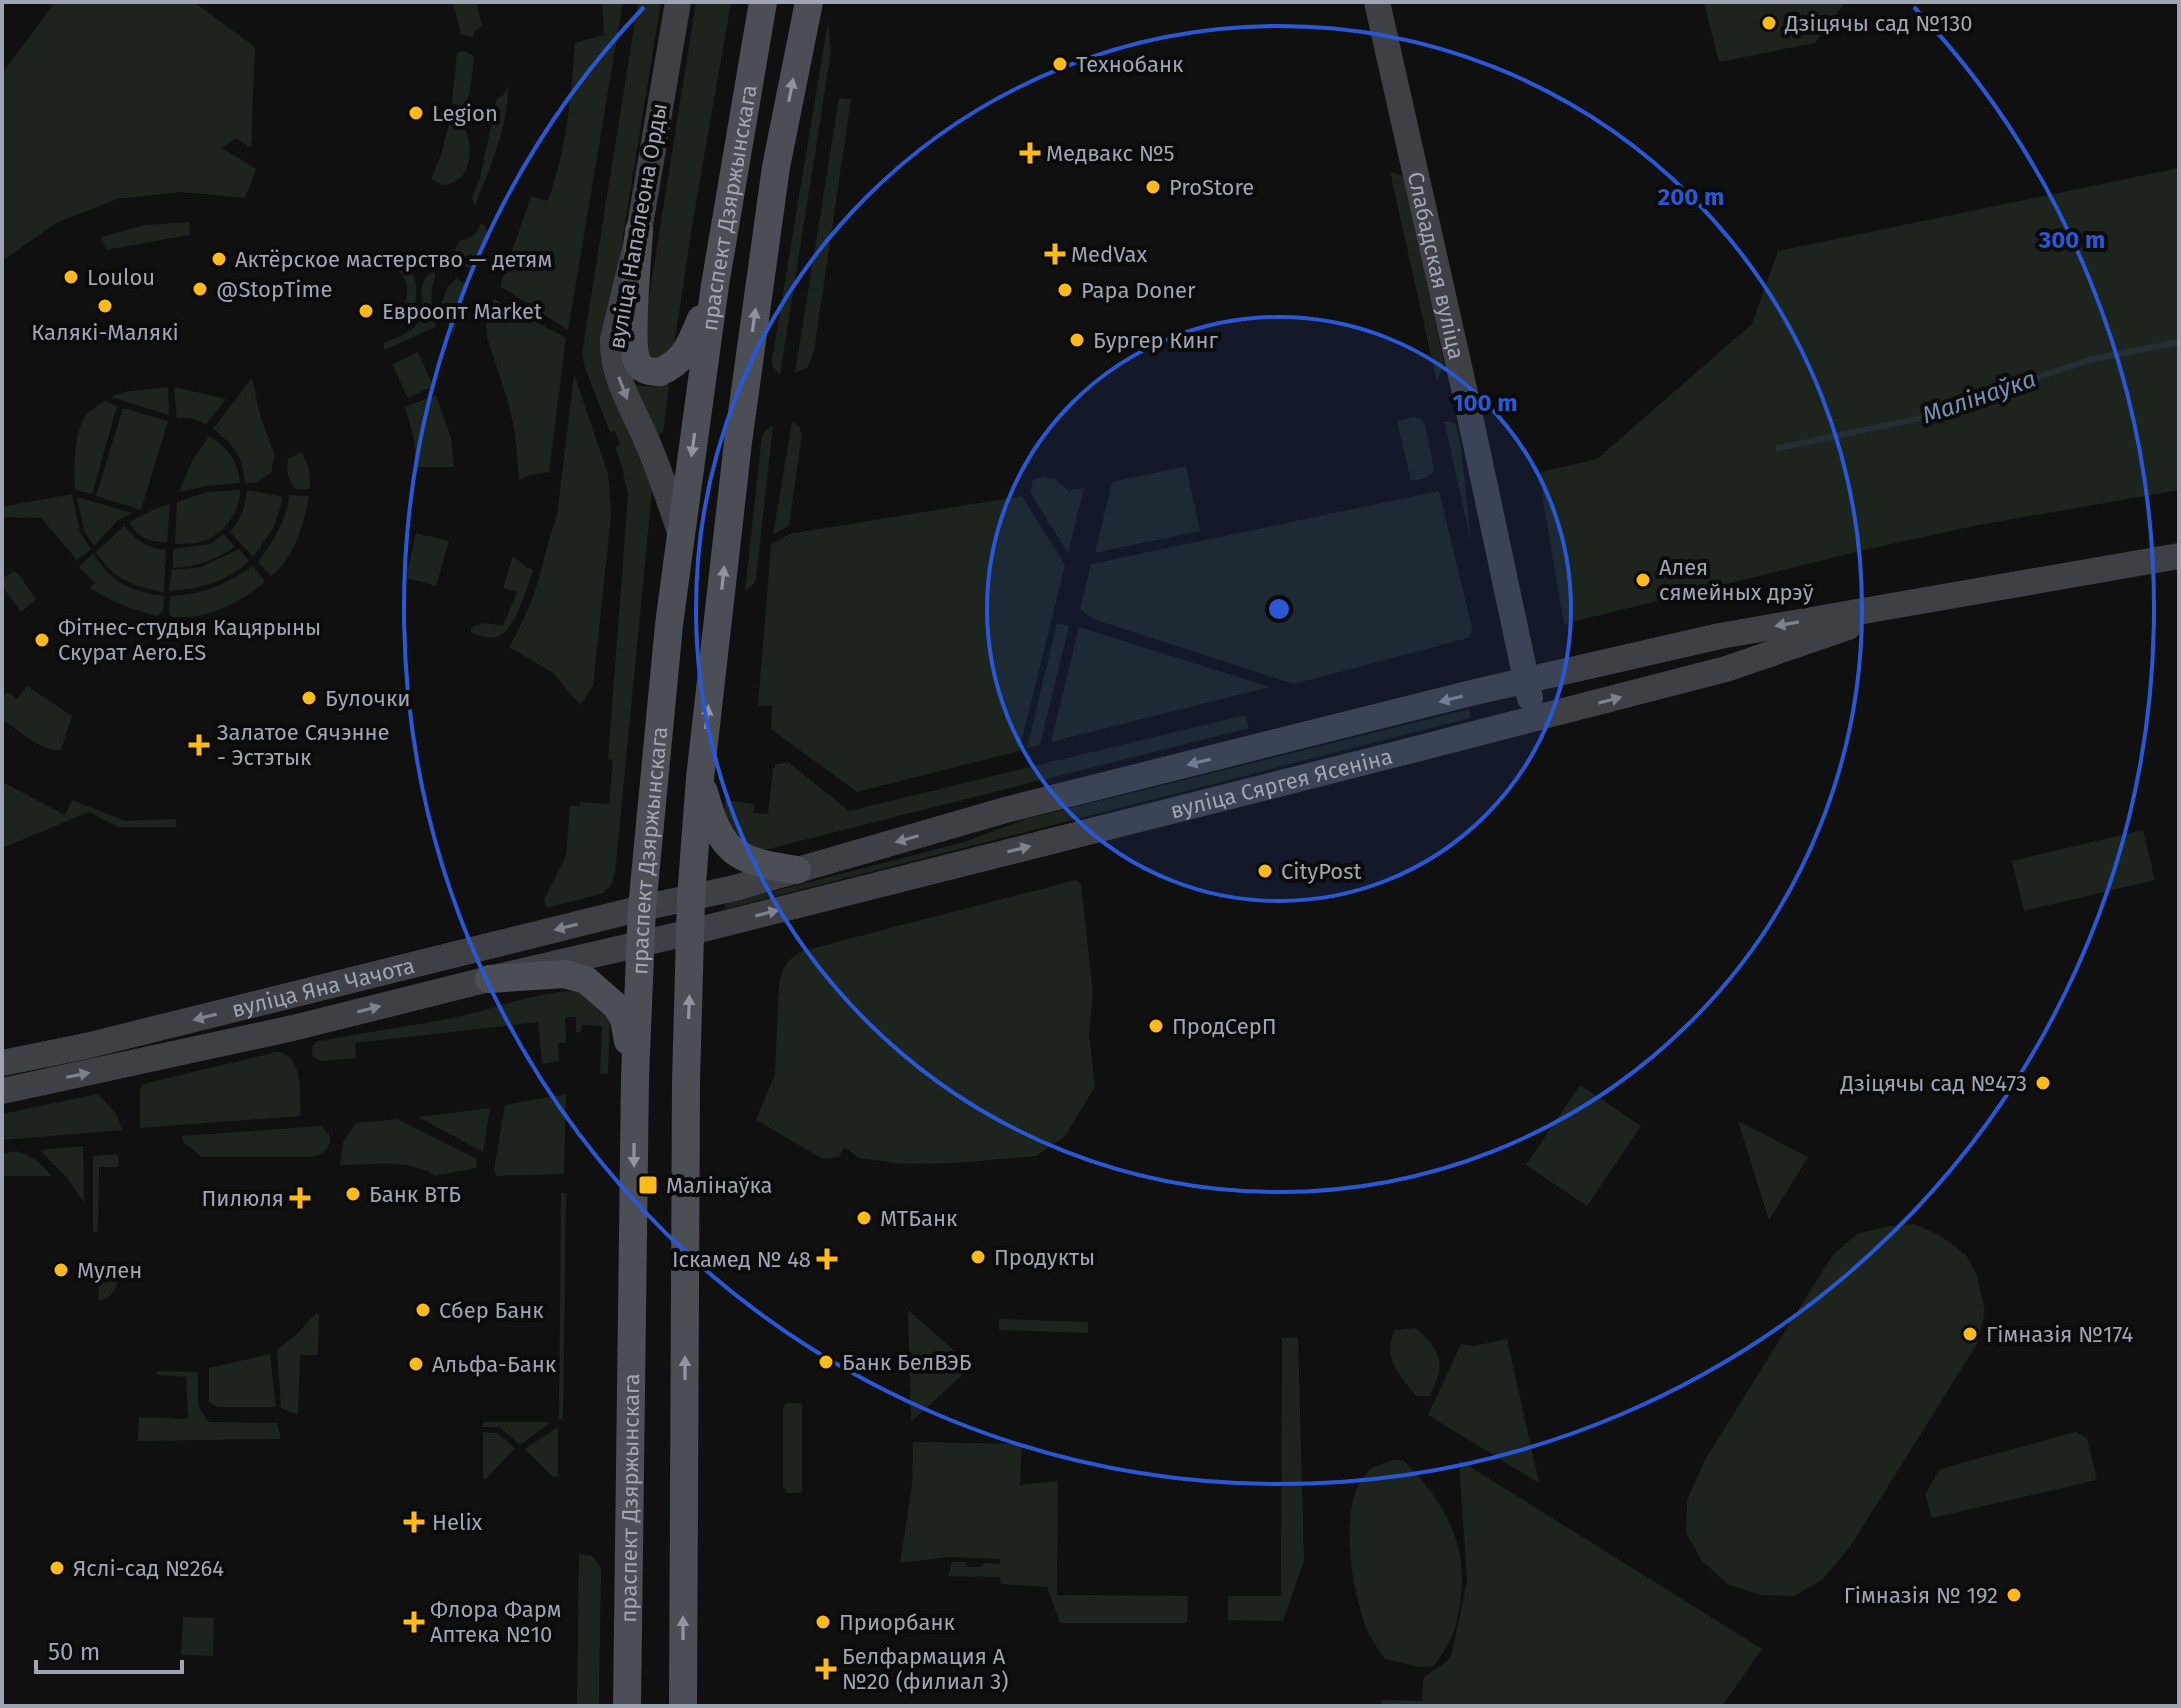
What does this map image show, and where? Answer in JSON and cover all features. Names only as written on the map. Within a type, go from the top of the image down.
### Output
[{"type":"main road","name":"вуліца Напалеона Орды","points":[[678,2],[639,231],[612,351],[620,380],[663,481],[681,535]]},
{"type":"main road","name":"праспект Дзяржынскага","points":[[627,1706],[639,944],[667,640],[715,285],[763,2]]},
{"type":"main road","name":"праспект Дзяржынскага","points":[[683,1706],[686,1082],[691,898],[700,778],[756,305],[776,167],[809,2]]},
{"type":"main road","name":"Слабадская вуліца","points":[[1377,2],[1455,345],[1534,719]]},
{"type":"main road","points":[[639,231],[633,344],[637,362],[643,368],[660,372],[679,361],[690,345],[715,285]]},
{"type":"main road","name":"вуліца Сяргея Ясеніна","points":[[642,908],[797,870],[1009,809],[1471,693],[1720,636],[2179,556]]},
{"type":"main road","name":"вуліца Сяргея Ясеніна","points":[[639,944],[1726,669],[1919,602]]},
{"type":"main road","points":[[700,778],[713,820],[728,846],[749,861],[797,870]]},
{"type":"main road","name":"вуліца Яна Чачота","points":[[2,1063],[130,1035],[642,908]]},
{"type":"main road","name":"вуліца Яна Чачота","points":[[2,1091],[279,1032],[639,944]]},
{"type":"main road","points":[[489,979],[564,974],[586,980],[616,1006],[624,1019],[635,1077]]},
{"type":"shaded area","points":[[55,2],[194,2],[255,47],[251,148],[236,138],[222,148],[256,169],[245,198],[181,192],[117,199],[56,223],[2,261],[2,74]]},
{"type":"shaded area","points":[[453,2],[476,2],[482,25],[473,37],[461,35]]},
{"type":"shaded area","points":[[602,2],[623,2],[568,330],[500,286],[531,196],[548,200],[564,142],[575,43],[604,35]]},
{"type":"shaded area","points":[[638,2],[661,2],[606,339],[652,491],[615,873],[611,886],[601,894],[546,908],[544,900],[566,856],[570,806],[580,806],[580,802],[609,804],[613,760],[608,759],[628,496],[615,447],[620,445],[615,431],[610,432],[582,353]]},
{"type":"shaded area","points":[[696,2],[731,2],[674,345],[653,367],[642,341]]},
{"type":"shaded area","name":"Дзіцячы сад №130","points":[[1704,2],[1845,2],[1815,43],[1719,62]]},
{"type":"shaded area","points":[[828,21],[831,52],[780,375],[773,367],[772,360]]},
{"type":"shaded area","points":[[465,51],[474,60],[469,95],[465,105],[459,106],[452,103],[457,53]]},
{"type":"shaded area","points":[[508,86],[502,132],[475,206],[472,198],[480,178],[497,99]]},
{"type":"shaded area","points":[[839,98],[851,99],[814,351],[808,367],[795,373]]},
{"type":"shaded area","points":[[450,120],[466,131],[470,155],[461,177],[443,185],[431,179]]},
{"type":"shaded area","points":[[2179,168],[2179,490],[1979,525],[1868,549],[1564,624],[1541,472],[1597,459],[1752,324],[1778,251]]},
{"type":"shaded area","points":[[1390,172],[1404,176],[1444,363],[1437,382]]},
{"type":"shaded area","points":[[190,222],[189,235],[106,250],[101,237],[145,225]]},
{"type":"shaded area","points":[[480,223],[486,227],[488,238],[473,270],[451,260],[459,241],[473,235]]},
{"type":"shaded area","points":[[396,256],[410,269],[416,288],[413,308],[402,324],[398,320],[407,289],[403,277],[391,263]]},
{"type":"shaded area","points":[[433,272],[436,275],[432,301],[436,327],[384,350],[384,343],[417,324],[422,311],[423,282]]},
{"type":"shaded area","points":[[456,278],[468,286],[453,336],[441,305],[447,288]]},
{"type":"shaded area","points":[[494,299],[566,338],[549,472],[519,480],[509,405],[487,337],[486,322]]},
{"type":"shaded area","points":[[418,352],[433,386],[408,398],[392,364]]},
{"type":"shaded area","points":[[574,374],[608,474],[611,516],[593,686],[580,705],[553,673],[509,647],[535,591],[557,516]]},
{"type":"shaded area","points":[[252,378],[261,418],[275,456],[271,473],[257,482],[245,484],[236,452],[213,429]]},
{"type":"shaded area","points":[[667,383],[663,433],[656,435],[635,385],[653,387]]},
{"type":"shaded area","points":[[168,387],[169,415],[111,397],[124,392]]},
{"type":"shaded area","points":[[174,387],[226,399],[206,424],[192,418],[177,418]]},
{"type":"shaded area","points":[[436,395],[451,438],[454,467],[417,467],[405,407]]},
{"type":"shaded area","points":[[105,401],[117,406],[92,494],[75,490],[80,428],[88,413]]},
{"type":"shaded area","points":[[123,408],[168,421],[141,510],[96,496]]},
{"type":"shaded area","points":[[1414,417],[1421,419],[1425,425],[1434,468],[1428,476],[1411,481],[1397,421]]},
{"type":"shaded area","points":[[1444,421],[1455,423],[1461,446],[1471,542]]},
{"type":"shaded area","points":[[792,422],[799,426],[802,434],[789,526],[773,535]]},
{"type":"shaded area","points":[[773,426],[756,578],[745,591],[762,436]]},
{"type":"shaded area","points":[[209,436],[231,455],[240,483],[179,492],[192,461]]},
{"type":"shaded area","points":[[302,452],[309,468],[310,489],[297,490],[290,480],[287,463],[288,459]]},
{"type":"shaded area","points":[[1186,466],[1200,531],[1095,553],[1112,482]]},
{"type":"shaded area","points":[[1043,476],[1054,478],[1069,491],[1084,488],[1068,553],[1030,492],[1033,480]]},
{"type":"shaded area","points":[[240,490],[235,513],[220,532],[191,544],[175,544],[177,502],[207,492]]},
{"type":"shaded area","points":[[247,490],[283,497],[274,527],[253,557],[230,532],[242,512]]},
{"type":"shaded area","points":[[1439,491],[1471,623],[1472,632],[1468,638],[1294,684],[1093,619],[1080,609],[1091,564]]},
{"type":"shaded area","points":[[72,494],[80,532],[91,549],[77,560],[41,518],[2,517],[2,507]]},
{"type":"shaded area","points":[[289,495],[309,496],[292,551],[271,576],[258,562],[282,522]]},
{"type":"shaded area","points":[[1022,496],[1065,565],[1019,751],[857,792],[771,729],[772,705],[758,706],[771,545],[789,534]]},
{"type":"shaded area","points":[[77,497],[132,513],[118,520],[94,546],[84,530]]},
{"type":"shaded area","points":[[170,504],[167,542],[144,538],[129,522],[157,508]]},
{"type":"shaded area","points":[[124,526],[142,543],[166,550],[164,592],[125,580],[110,569],[96,552]]},
{"type":"shaded area","points":[[416,533],[449,541],[436,586],[406,578]]},
{"type":"shaded area","points":[[224,534],[235,547],[206,562],[173,568],[173,549],[210,544]]},
{"type":"shaded area","points":[[239,549],[249,561],[231,575],[202,586],[169,591],[172,570],[201,567]]},
{"type":"shaded area","points":[[93,553],[107,572],[122,584],[164,596],[163,611],[158,616],[140,611],[90,588],[95,583],[79,567]]},
{"type":"shaded area","points":[[513,556],[533,570],[515,618],[496,637],[470,632],[474,626],[485,623],[503,626],[517,592],[503,588]]},
{"type":"shaded area","points":[[253,566],[264,580],[263,584],[242,598],[198,616],[173,617],[169,614],[170,596],[214,587]]},
{"type":"shaded area","points":[[14,571],[36,599],[21,612],[2,586],[2,578]]},
{"type":"shaded area","points":[[1057,623],[1069,626],[1040,745],[1027,748]]},
{"type":"shaded area","points":[[1079,627],[1270,687],[1051,742]]},
{"type":"shaded area","points":[[27,686],[72,716],[61,750],[45,748],[2,719],[2,698],[8,692],[17,699]]},
{"type":"shaded area","points":[[1470,709],[1470,718],[726,909],[724,904],[964,842],[1026,819]]},
{"type":"shaded area","points":[[1245,715],[1249,728],[764,850],[753,850],[724,821],[725,800],[754,804],[753,813],[768,814],[773,769],[777,764],[788,762],[849,811]]},
{"type":"shaded area","points":[[2,782],[65,815],[72,800],[125,821],[175,819],[177,827],[118,827],[89,812],[2,848]]},
{"type":"shaded area","points":[[2143,830],[2155,880],[2024,911],[2012,861]]},
{"type":"shaded area","points":[[1076,880],[1081,884],[1093,994],[1089,1034],[1095,1087],[1065,1136],[1036,1156],[904,1164],[859,1158],[844,1147],[839,1157],[823,1159],[756,1120],[775,1074],[780,978],[789,961],[802,951]]},
{"type":"shaded area","points":[[577,991],[592,997],[610,1020],[608,1074],[600,1074],[602,1026],[582,1025],[581,1033],[576,1032],[576,1017],[565,1017],[566,1043],[558,1043],[559,1061],[542,1064],[538,1022],[355,1043],[356,1058],[321,1061],[312,1056],[313,1045],[319,1040],[439,1020],[533,997]]},
{"type":"shaded area","points":[[273,1051],[291,1058],[295,1066],[300,1086],[301,1116],[140,1128],[140,1091],[143,1084]]},
{"type":"shaded area","points":[[1580,1085],[1641,1126],[1587,1206],[1526,1165]]},
{"type":"shaded area","points":[[98,1094],[117,1115],[122,1130],[2,1140],[2,1114]]},
{"type":"shaded area","points":[[566,1094],[564,1174],[497,1176],[494,1170],[505,1105]]},
{"type":"shaded area","points":[[490,1108],[483,1152],[418,1117]]},
{"type":"shaded area","points":[[397,1119],[477,1159],[476,1168],[434,1176],[411,1166],[340,1165],[343,1142],[356,1123]]},
{"type":"shaded area","points":[[1738,1121],[1808,1157],[1769,1220]]},
{"type":"shaded area","points":[[321,1126],[330,1136],[328,1148],[310,1157],[202,1157],[183,1142],[182,1136]]},
{"type":"shaded area","points":[[83,1146],[84,1203],[69,1180],[40,1150]]},
{"type":"shaded area","points":[[17,1151],[36,1160],[51,1176],[2,1176],[2,1154]]},
{"type":"shaded area","points":[[116,1154],[119,1157],[118,1167],[99,1167],[98,1231],[93,1232],[93,1156]]},
{"type":"shaded area","points":[[561,1193],[566,1193],[563,1420],[559,1419]]},
{"type":"shaded area","points":[[1914,1224],[1941,1236],[1966,1255],[1977,1276],[1985,1312],[1977,1344],[1850,1547],[1822,1580],[1794,1596],[1761,1595],[1729,1585],[1702,1561],[1686,1533],[1687,1500],[1706,1458],[1832,1256],[1857,1234]]},
{"type":"shaded area","points":[[119,1263],[114,1292],[99,1301],[97,1264]]},
{"type":"shaded area","points":[[908,1310],[972,1366],[911,1422]]},
{"type":"shaded area","points":[[315,1314],[319,1314],[318,1355],[300,1355],[298,1415],[281,1408],[277,1350]]},
{"type":"shaded area","points":[[999,1319],[1088,1322],[1088,1333],[999,1330]]},
{"type":"shaded area","points":[[1416,1328],[1431,1344],[1439,1359],[1438,1375],[1430,1396],[1416,1396],[1391,1357],[1391,1340],[1395,1330]]},
{"type":"shaded area","points":[[1298,1337],[1304,1561],[1283,1621],[1228,1620],[1228,1596],[1281,1596],[1282,1338]]},
{"type":"shaded area","points":[[1507,1339],[1539,1483],[1428,1415],[1461,1344],[1473,1346]]},
{"type":"shaded area","points":[[270,1354],[276,1407],[217,1407],[209,1402],[209,1368]]},
{"type":"shaded area","points":[[157,1371],[198,1372],[198,1405],[208,1422],[277,1423],[281,1439],[138,1441],[139,1417],[188,1419],[186,1377],[157,1375]]},
{"type":"shaded area","points":[[787,1403],[802,1403],[802,1493],[787,1493],[783,1486],[783,1407]]},
{"type":"shaded area","points":[[483,1422],[551,1422],[520,1445],[500,1427],[483,1427]]},
{"type":"shaded area","points":[[558,1427],[558,1476],[553,1477],[525,1449]]},
{"type":"shaded area","points":[[483,1432],[497,1433],[515,1448],[486,1479],[483,1478]]},
{"type":"shaded area","points":[[2075,1432],[2087,1438],[2097,1480],[1932,1518],[1925,1494],[1940,1469]]},
{"type":"shaded area","points":[[913,1442],[1022,1444],[1020,1485],[1058,1481],[1057,1595],[1188,1596],[1187,1623],[1060,1623],[1047,1587],[1001,1584],[1000,1577],[948,1576],[952,1562],[981,1567],[984,1563],[1000,1564],[1000,1559],[948,1557],[900,1563],[912,1485]]},
{"type":"shaded area","points":[[1393,1460],[1403,1460],[1435,1497],[1455,1536],[1460,1557],[1462,1579],[1455,1628],[1434,1666],[1419,1667],[1385,1659],[1368,1632],[1352,1572],[1350,1524],[1359,1484],[1370,1470]]},
{"type":"shaded area","points":[[1459,1460],[1762,1649],[1722,1706],[1381,1706],[1381,1700],[1422,1701],[1423,1679],[1451,1656],[1467,1582]]},
{"type":"shaded area","points":[[579,1554],[592,1556],[601,1567],[599,1706],[577,1706]]},
{"type":"shaded area","points":[[183,1617],[214,1618],[213,1656],[181,1655]]},
{"type":"waterway","name":"Малінаўка","points":[[1778,448],[1916,419],[2089,360],[2179,342]]},
{"type":"place","name":"Дзіцячы сад №130","points":[[1769,23]]},
{"type":"place","name":"Технобанк","points":[[1060,64]]},
{"type":"place","name":"Legion","points":[[416,113]]},
{"type":"place","name":"Медвакс №5","points":[[1030,153]]},
{"type":"place","name":"ProStore","points":[[1153,187]]},
{"type":"place","name":"MedVax","points":[[1055,254]]},
{"type":"place","name":"Актёрское мастерство — детям","points":[[219,259]]},
{"type":"place","name":"Loulou","points":[[71,277]]},
{"type":"place","name":"@StopTime","points":[[200,289]]},
{"type":"place","name":"Papa Doner","points":[[1065,290]]},
{"type":"place","name":"Калякі-Малякі","points":[[105,306]]},
{"type":"place","name":"Евроопт Market","points":[[366,311]]},
{"type":"place","name":"Бургер Кинг","points":[[1077,340]]},
{"type":"place","name":"Алея сямейных дрэў","points":[[1643,580]]},
{"type":"place","name":"Фітнес-студыя Кацярыны Скурат Aero.ES","points":[[42,640]]},
{"type":"place","name":"Булочки","points":[[309,698]]},
{"type":"place","name":"Залатое Сячэнне - Эстэтык","points":[[199,745]]},
{"type":"place","name":"CityPost","points":[[1265,871]]},
{"type":"place","name":"ПродСерП","points":[[1156,1026]]},
{"type":"place","name":"Дзіцячы сад №473","points":[[2043,1083]]},
{"type":"place","name":"Малінаўка","points":[[648,1185]]},
{"type":"place","name":"Банк ВТБ","points":[[353,1194]]},
{"type":"place","name":"Пилюля","points":[[300,1198]]},
{"type":"place","name":"МТБанк","points":[[864,1218]]},
{"type":"place","name":"Продукты","points":[[978,1257]]},
{"type":"place","name":"Іскамед № 48","points":[[827,1259]]},
{"type":"place","name":"Мулен","points":[[61,1270]]},
{"type":"place","name":"Сбер Банк","points":[[423,1310]]},
{"type":"place","name":"Гімназія №174","points":[[1970,1334]]},
{"type":"place","name":"Банк БелВЭБ","points":[[826,1362]]},
{"type":"place","name":"Альфа-Банк","points":[[416,1364]]},
{"type":"place","name":"Helix","points":[[414,1522]]},
{"type":"place","name":"Яслі-сад №264","points":[[57,1568]]},
{"type":"place","name":"Гімназія № 192","points":[[2014,1595]]},
{"type":"place","name":"Флора Фарм Аптека №10","points":[[414,1622]]},
{"type":"place","name":"Приорбанк","points":[[823,1622]]},
{"type":"place","name":"Белфармация А №20 (филиал 3)","points":[[826,1669]]}]
